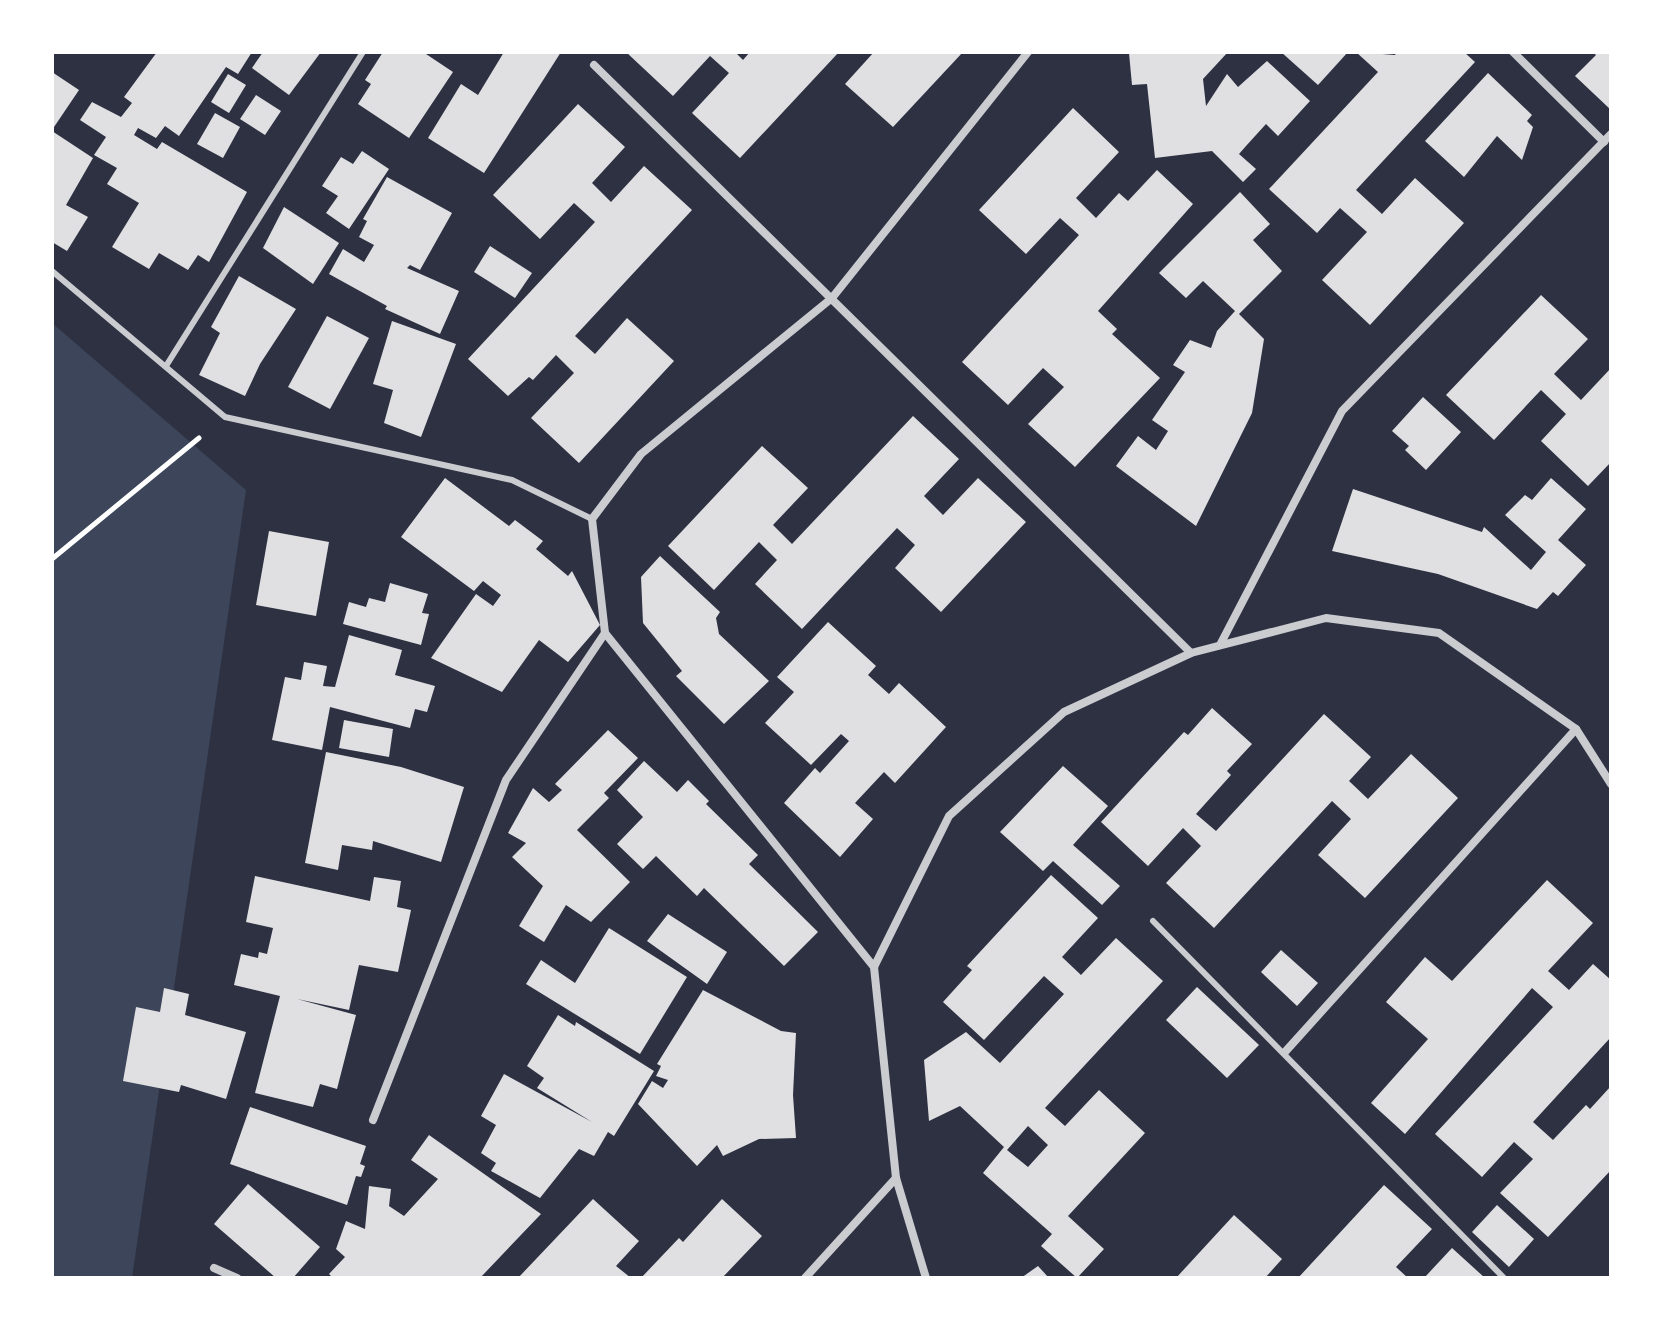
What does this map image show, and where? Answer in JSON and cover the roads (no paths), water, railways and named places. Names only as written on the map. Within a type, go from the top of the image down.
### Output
[{"type":"street","points":[[874,967],[605,633],[592,519],[641,454],[832,298],[1028,52]]},
{"type":"street","points":[[1513,52],[1607,145]]},
{"type":"street","points":[[594,65],[1191,653]]},
{"type":"street","points":[[1221,643],[1342,411],[1607,145],[1611,134]]},
{"type":"street","points":[[926,1278],[896,1178],[874,967],[949,816],[1064,712],[1191,653],[1326,618],[1439,633],[1576,729],[1611,784]]},
{"type":"street","points":[[373,1120],[506,780],[605,633]]},
{"type":"street","points":[[1285,1052],[1576,729]]},
{"type":"street","points":[[805,1278],[896,1178]]},
{"type":"street","points":[[214,1268],[237,1278]]},
{"type":"lane","points":[[166,366],[363,52]]},
{"type":"lane","points":[[52,271],[225,417],[512,480],[592,519]]},
{"type":"lane","points":[[1153,921],[1504,1278]]}]
